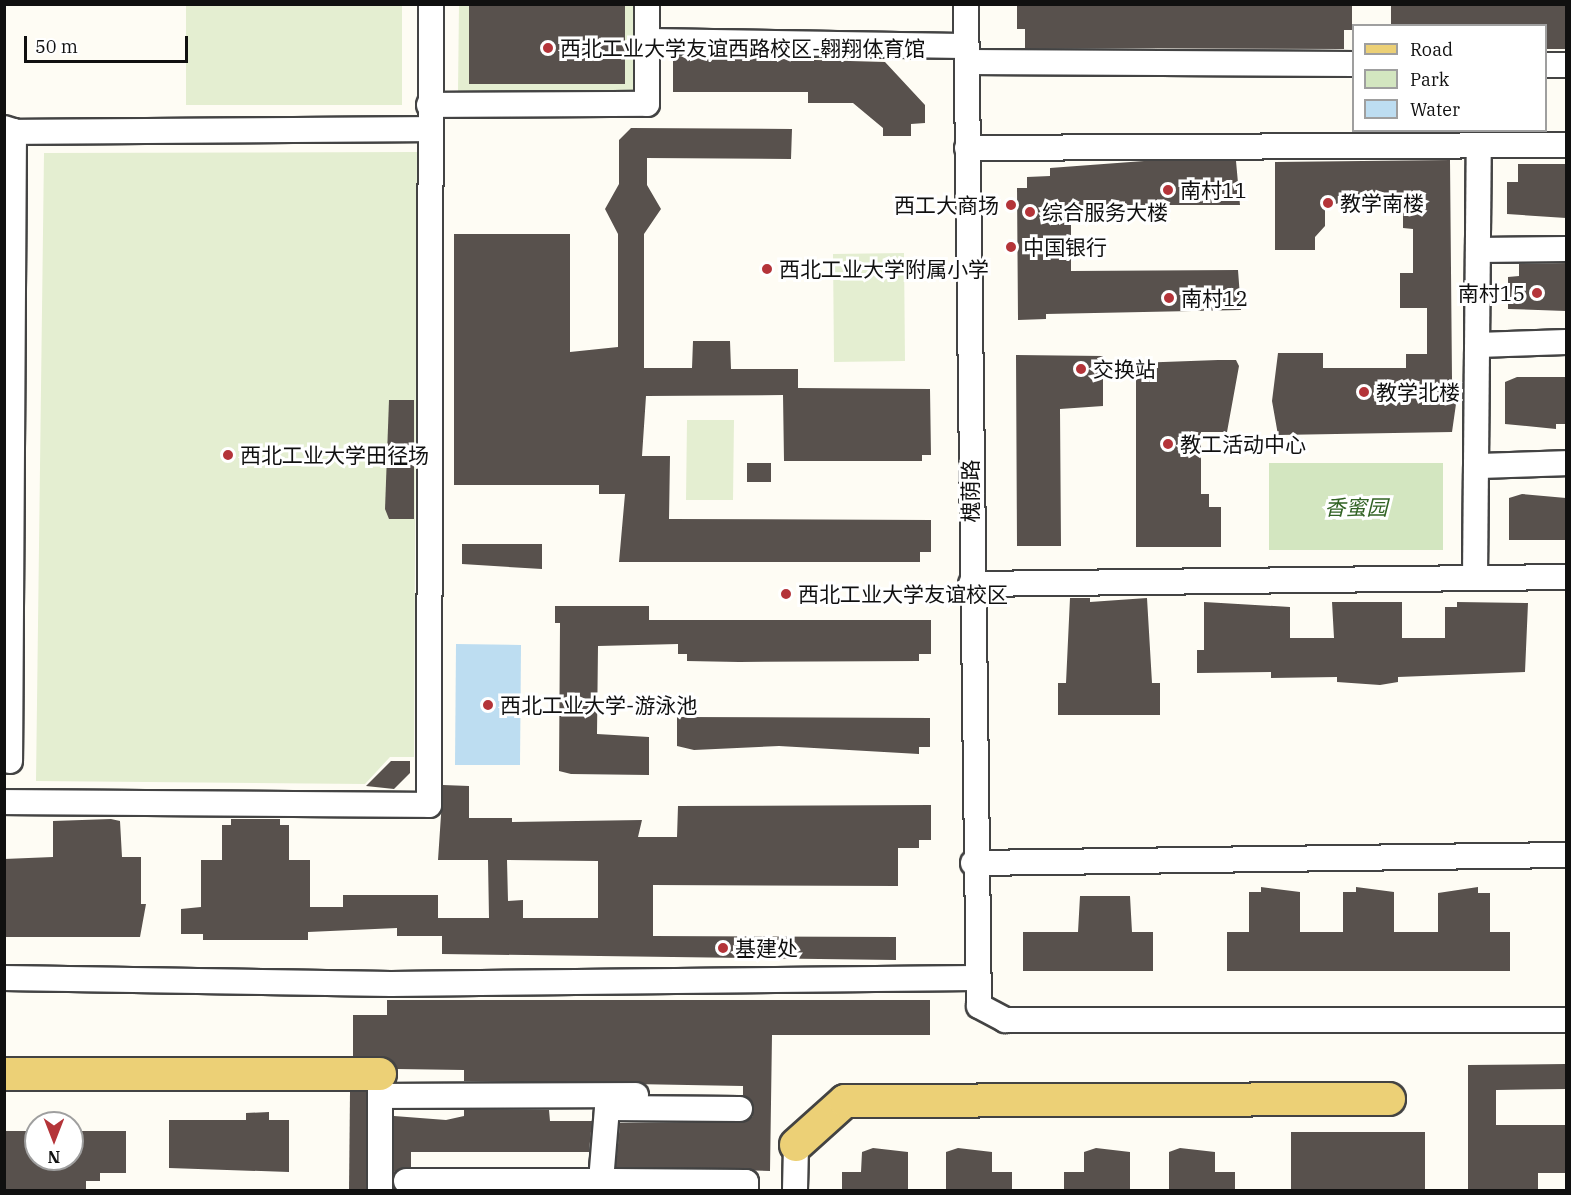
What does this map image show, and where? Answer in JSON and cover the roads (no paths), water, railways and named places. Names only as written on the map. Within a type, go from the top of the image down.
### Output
[{"type":"main road","points":[[4,1074],[380,1085]]},
{"type":"main road","points":[[796,1145],[845,1101],[1389,1099]]},
{"type":"street","points":[[4,802],[429,805],[431,4]]},
{"type":"street","points":[[429,105],[647,104],[647,4]]},
{"type":"street","name":"槐荫路","points":[[966,4],[973,863],[975,978],[979,1006],[1005,1020],[1566,1020]]},
{"type":"street","points":[[647,41],[966,54],[1352,64]]},
{"type":"street","points":[[1547,65],[1566,65]]},
{"type":"street","points":[[10,761],[8,130],[429,129]]},
{"type":"street","points":[[967,147],[1566,145]]},
{"type":"street","points":[[1475,578],[1479,146]]},
{"type":"street","points":[[1478,250],[1566,249]]},
{"type":"street","points":[[1478,345],[1566,342]]},
{"type":"street","points":[[1477,466],[1566,463]]},
{"type":"street","points":[[971,584],[1566,577]]},
{"type":"street","points":[[973,863],[1566,855]]},
{"type":"street","points":[[4,978],[391,984],[975,978]]},
{"type":"street","points":[[380,1191],[380,1085],[636,1095]]},
{"type":"street","points":[[609,1185],[608,1108],[740,1109]]},
{"type":"street","points":[[795,1191],[796,1145]]},
{"type":"street","points":[[406,1181],[609,1185],[746,1182],[746,1191]]},
{"type":"water","name":"西北工业大学-游泳池","points":[[456,644],[521,645],[520,765],[455,765]]},
{"type":"place","name":"西北工业大学友谊西路校区-翱翔体育馆","points":[[548,48]]},
{"type":"place","name":"南村11","points":[[1168,190]]},
{"type":"place","name":"教学南楼","points":[[1328,203]]},
{"type":"place","name":"西工大商场","points":[[1011,205]]},
{"type":"place","name":"综合服务大楼","points":[[1030,212]]},
{"type":"place","name":"中国银行","points":[[1011,247]]},
{"type":"place","name":"西北工业大学附属小学","points":[[767,269]]},
{"type":"place","name":"南村15","points":[[1537,293]]},
{"type":"place","name":"南村12","points":[[1169,298]]},
{"type":"place","name":"交换站","points":[[1081,369]]},
{"type":"place","name":"教学北楼","points":[[1364,392]]},
{"type":"place","name":"教工活动中心","points":[[1168,444]]},
{"type":"place","name":"西北工业大学田径场","points":[[228,455]]},
{"type":"place","name":"西北工业大学友谊校区","points":[[786,594]]},
{"type":"place","name":"西北工业大学-游泳池","points":[[488,705]]},
{"type":"place","name":"基建处","points":[[723,948]]},
{"type":"park label","name":"香蜜园","points":[[1356,507]]}]
